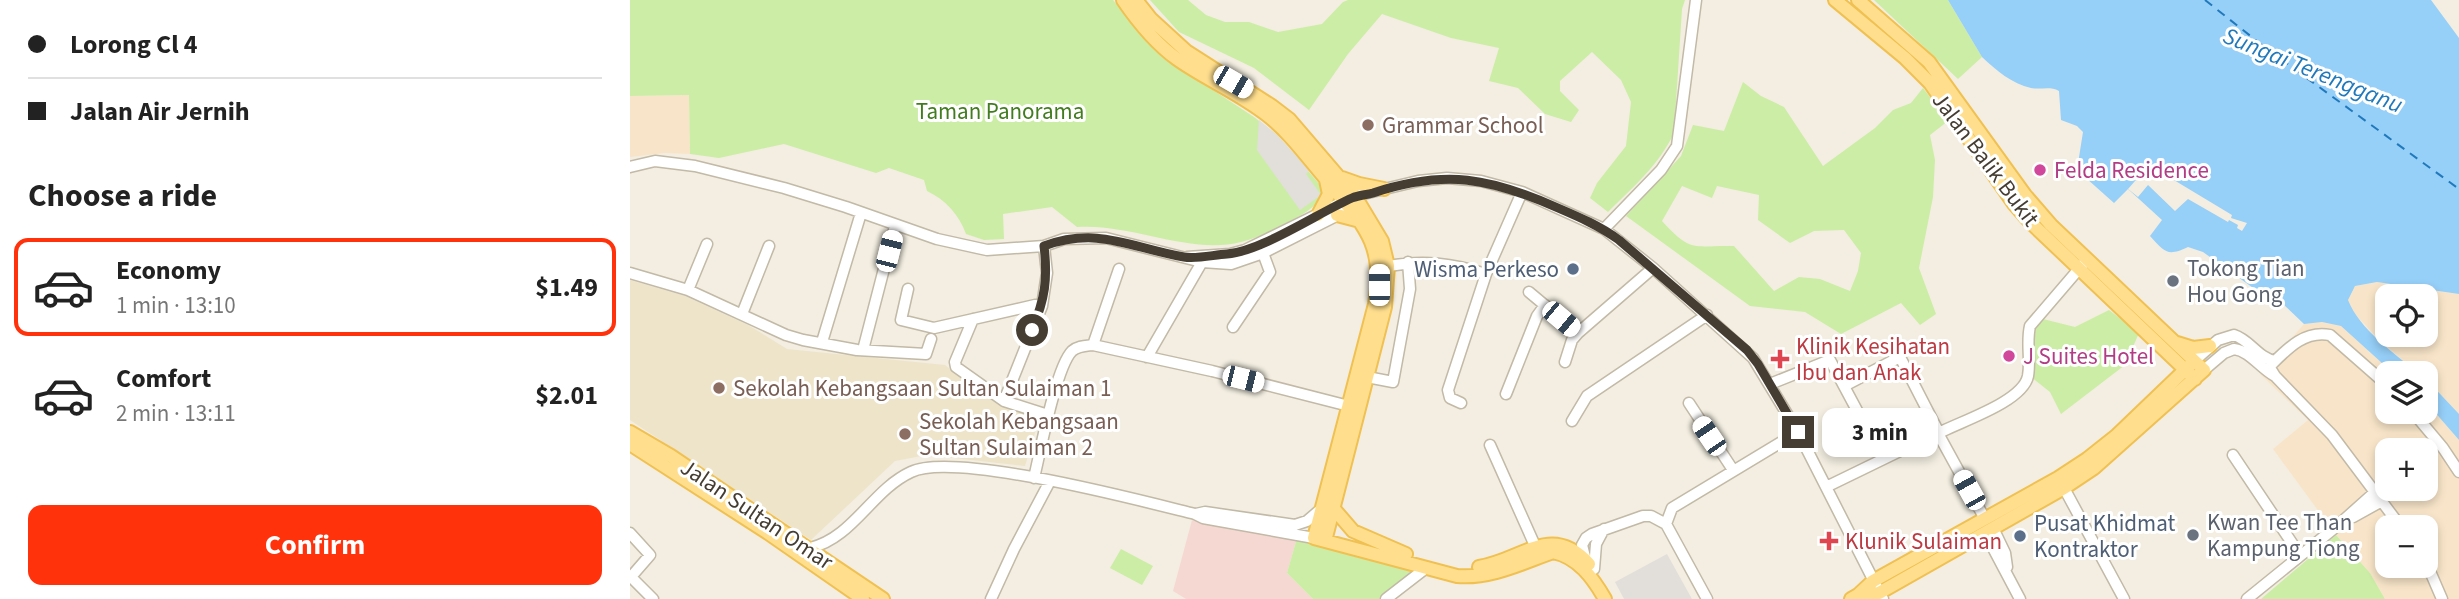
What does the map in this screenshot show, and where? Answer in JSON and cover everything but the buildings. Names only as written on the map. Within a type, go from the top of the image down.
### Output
[{"type":"main road","points":[[1123,0],[1143,27],[1178,59],[1256,107],[1281,127],[1355,200],[1382,241],[1388,266],[1385,307],[1320,539],[1457,576],[1485,575],[1553,552],[1574,560],[1588,573],[1605,599]]},
{"type":"main road","points":[[1136,0],[1151,19],[1186,51],[1272,106],[1289,120],[1332,178],[1384,189]]},
{"type":"main road","name":"Jalan Balik Bukit","points":[[1835,0],[1919,71],[2014,204],[2195,370]]},
{"type":"main road","name":"Jalan Balik Bukit","points":[[1858,0],[1929,62],[2025,195],[2082,265]]},
{"type":"main road","points":[[1318,215],[1329,194],[1332,178]]},
{"type":"main road","points":[[1329,508],[1349,406],[1379,285],[1379,268],[1373,245],[1360,221],[1355,200]]},
{"type":"main road","points":[[1337,215],[1360,221]]},
{"type":"main road","points":[[2168,386],[2171,380],[2171,348],[2210,346]]},
{"type":"main road","points":[[1988,527],[2087,459],[2168,386],[2195,370]]},
{"type":"main road","points":[[1854,597],[1878,591],[1988,527],[2064,488],[2124,444],[2195,370]]},
{"type":"main road","name":"Jalan Sultan Omar","points":[[630,432],[671,456],[883,599]]},
{"type":"main road","points":[[630,444],[768,533],[863,599]]},
{"type":"main road","points":[[1329,508],[1346,525],[1372,540],[1396,551],[1453,567],[1483,567],[1552,543],[1562,544],[1576,550],[1614,599]]},
{"type":"street","points":[[1604,229],[1661,170],[1677,146],[1696,0]]},
{"type":"street","points":[[630,167],[655,161],[695,166],[784,188],[895,226],[981,250],[1044,246],[1065,239],[1107,238],[1202,262],[1231,264],[1262,253],[1337,215],[1355,200]]},
{"type":"street","points":[[1187,257],[1230,254],[1245,250],[1318,215],[1384,189],[1418,181],[1460,178],[1497,184],[1522,192],[1604,229],[1747,350],[1798,432],[1878,591]]},
{"type":"street","points":[[1461,403],[1450,398],[1448,390],[1486,274],[1522,192]]},
{"type":"street","points":[[822,342],[861,213]]},
{"type":"street","points":[[863,350],[895,226]]},
{"type":"street","points":[[688,290],[707,244]]},
{"type":"street","points":[[742,314],[769,246]]},
{"type":"street","points":[[1004,401],[1042,306],[1048,273],[1044,246]]},
{"type":"street","points":[[1233,327],[1270,272],[1262,253]]},
{"type":"street","points":[[1147,357],[1202,262]]},
{"type":"street","points":[[1388,266],[1408,262],[1434,262],[1486,274]]},
{"type":"street","points":[[1367,377],[1393,382],[1410,289],[1408,262]]},
{"type":"street","points":[[1825,487],[2006,400],[2022,387],[2029,372],[2030,326],[2082,265]]},
{"type":"street","points":[[1565,362],[1572,340],[1578,333],[1653,268]]},
{"type":"street","points":[[1093,345],[1119,269]]},
{"type":"street","points":[[630,273],[688,290],[786,335],[863,350],[926,354],[931,339]]},
{"type":"street","points":[[908,289],[901,318],[934,328],[1035,305],[1042,306]]},
{"type":"street","points":[[1529,292],[1578,333]]},
{"type":"street","points":[[1506,394],[1537,316],[1545,305]]},
{"type":"street","points":[[1573,421],[1587,396],[1707,315]]},
{"type":"street","points":[[973,319],[955,365],[1004,401],[1048,415]]},
{"type":"street","points":[[2247,599],[2375,492],[2332,435],[2270,368],[2290,347],[2309,334],[2317,332],[2330,335],[2375,374]]},
{"type":"street","points":[[2195,370],[2210,346],[2234,335],[2245,340],[2264,358],[2275,361]]},
{"type":"street","points":[[1034,478],[1048,415],[1067,358],[1074,349],[1093,345],[1349,406]]},
{"type":"street","points":[[2195,370],[2234,349],[2246,353],[2264,370],[2275,376]]},
{"type":"street","points":[[1844,386],[1900,356],[1988,527],[2005,552],[2007,571],[2020,599]]},
{"type":"street","points":[[1770,384],[1830,360],[1883,459]]},
{"type":"street","points":[[1689,403],[1733,470]]},
{"type":"street","points":[[2423,424],[2444,448],[2459,472]]},
{"type":"street","points":[[1666,524],[1672,508],[1798,432]]},
{"type":"street","points":[[1490,445],[1536,548]]},
{"type":"street","points":[[2233,455],[2300,555]]},
{"type":"street","points":[[830,563],[830,555],[838,537],[890,485],[916,469],[927,466],[1034,478],[1203,518],[1320,539]]},
{"type":"street","points":[[992,599],[1014,549],[1050,481]]},
{"type":"street","points":[[2064,488],[2124,599]]},
{"type":"street","points":[[2337,526],[2382,501],[2392,515]]},
{"type":"street","points":[[1195,514],[1205,512],[1295,525],[1329,508]]},
{"type":"street","points":[[1590,565],[1583,550],[1583,541],[1605,528],[1651,516],[1666,524],[1707,599]]},
{"type":"street","points":[[630,533],[650,555],[630,578],[653,599]]},
{"type":"street","points":[[810,548],[838,537]]},
{"type":"street","points":[[1386,599],[1426,568]]},
{"type":"street","points":[[2433,578],[2442,599]]},
{"type":"shaded area","points":[[689,95],[690,154],[665,153],[630,157],[630,96]]},
{"type":"shaded area","points":[[1259,120],[1301,161],[1309,171],[1306,174],[1321,195],[1300,210],[1257,150]]},
{"type":"shaded area","points":[[630,280],[685,296],[748,325],[787,349],[945,365],[980,393],[1041,413],[1025,466],[927,455],[895,461],[811,540],[630,420]]},
{"type":"shaded area","points":[[2377,282],[2391,284],[2375,284],[2375,336],[2353,312],[2348,300],[2355,286]]},
{"type":"shaded area","points":[[2438,291],[2459,294],[2459,414],[2438,392],[2438,361],[2404,361],[2387,347],[2438,347]]},
{"type":"shaded area","points":[[2322,322],[2341,326],[2380,361],[2375,361],[2375,424],[2438,424],[2438,416],[2459,440],[2459,599],[2385,599],[2370,573],[2336,535],[2273,449],[2308,420],[2260,374],[2304,324]]},
{"type":"shaded area","points":[[1192,520],[1297,538],[1287,573],[1313,599],[1186,599],[1173,591]]},
{"type":"shaded area","points":[[1667,554],[1692,599],[1624,599],[1615,582]]},
{"type":"green space","name":"Taman Panorama","points":[[630,0],[1113,0],[1161,56],[1277,135],[1321,186],[1323,194],[1307,211],[1275,229],[1241,242],[1222,245],[1181,242],[1118,229],[1077,227],[1052,207],[1003,214],[1004,239],[984,240],[966,234],[951,209],[927,191],[924,180],[889,168],[876,173],[784,144],[719,158],[690,154],[689,95],[630,96]]},
{"type":"green space","points":[[1150,0],[1188,0],[1206,15],[1225,22],[1249,22],[1278,32],[1322,24],[1348,0],[1685,0],[1682,9],[1674,133],[1653,166],[1608,212],[1590,198],[1597,183],[1626,146],[1631,102],[1621,80],[1592,52],[1560,81],[1560,91],[1579,110],[1571,122],[1545,114],[1518,88],[1489,81],[1499,48],[1451,38],[1382,14],[1348,54],[1309,110],[1254,68],[1179,32]]},
{"type":"green space","points":[[1874,0],[1948,0],[1982,57],[1958,79]]},
{"type":"green space","points":[[1743,82],[1761,96],[1784,107],[1823,166],[1875,128],[1893,110],[1911,103],[1923,88],[1948,121],[1930,135],[1935,160],[1933,197],[1919,268],[1936,314],[1920,325],[1901,303],[1841,334],[1805,312],[1750,306],[1626,216],[1681,156],[1693,125],[1724,131]],"holes":[[[1682,186],[1712,198],[1717,186],[1759,195],[1758,220],[1790,243],[1814,231],[1844,230],[1861,253],[1858,271],[1850,291],[1820,279],[1799,277],[1774,291],[1734,246],[1694,246],[1680,239],[1662,221]]]},
{"type":"green space","points":[[2109,310],[2139,333],[2125,365],[2061,414],[2050,392],[2031,377],[2031,331],[2039,318],[2075,327]]},
{"type":"green space","points":[[2336,535],[2370,573],[2385,599],[2261,599]]},
{"type":"green space","points":[[1297,538],[1414,567],[1411,574],[1379,599],[1313,599],[1287,573]]},
{"type":"green space","points":[[1121,549],[1153,566],[1142,585],[1110,568]]},
{"type":"water","name":"Sungai Terengganu","points":[[1948,0],[2431,0],[2459,38],[2459,294],[2438,291],[2438,284],[2377,282],[2355,286],[2348,300],[2360,321],[2375,337],[2375,347],[2386,347],[2403,361],[2380,361],[2341,326],[2322,322],[2304,324],[2281,302],[2263,295],[2203,252],[2188,247],[2175,252],[2163,249],[2150,236],[2162,220],[2128,189],[2114,203],[2077,170],[2083,132],[2077,126],[2061,120],[2059,91],[2024,86],[2011,80],[1982,57]]},
{"type":"water","points":[[2438,392],[2459,414],[2459,440],[2438,416]]},
{"type":"pier","points":[[2149,165],[2232,215],[2231,218],[2247,223],[2242,231],[2237,228],[2238,225],[2188,199],[2175,211],[2148,185],[2138,197],[2128,189]]},
{"type":"ferry route","points":[[2205,0],[2267,49],[2459,189]]},
{"type":"place","name":"Grammar School","points":[[1368,125]]},
{"type":"place","name":"Felda Residence","points":[[2040,170]]},
{"type":"place","name":"Wisma Perkeso","points":[[1573,269]]},
{"type":"place","name":"Tokong Tian Hou Gong","points":[[2173,281]]},
{"type":"place","name":"J Suites Hotel","points":[[2009,356]]},
{"type":"place","name":"Klinik Kesihatan Ibu dan Anak","points":[[1780,359]]},
{"type":"place","name":"Sekolah Kebangsaan Sultan Sulaiman 1","points":[[719,388]]},
{"type":"place","name":"Sekolah Kebangsaan Sultan Sulaiman 2","points":[[905,434]]},
{"type":"place","name":"Kwan Tee Than Kampung Tiong","points":[[2193,535]]},
{"type":"place","name":"Pusat Khidmat Kontraktor","points":[[2020,536]]},
{"type":"place","name":"Klunik Sulaiman","points":[[1829,541]]},
{"type":"route","points":[[1032,330],[1042,306],[1048,273],[1044,246],[1065,239],[1088,237],[1107,238],[1187,257],[1230,254],[1259,245],[1355,196],[1418,181],[1460,178],[1497,184],[1522,192],[1604,229],[1619,240],[1747,350],[1798,432]]}]
